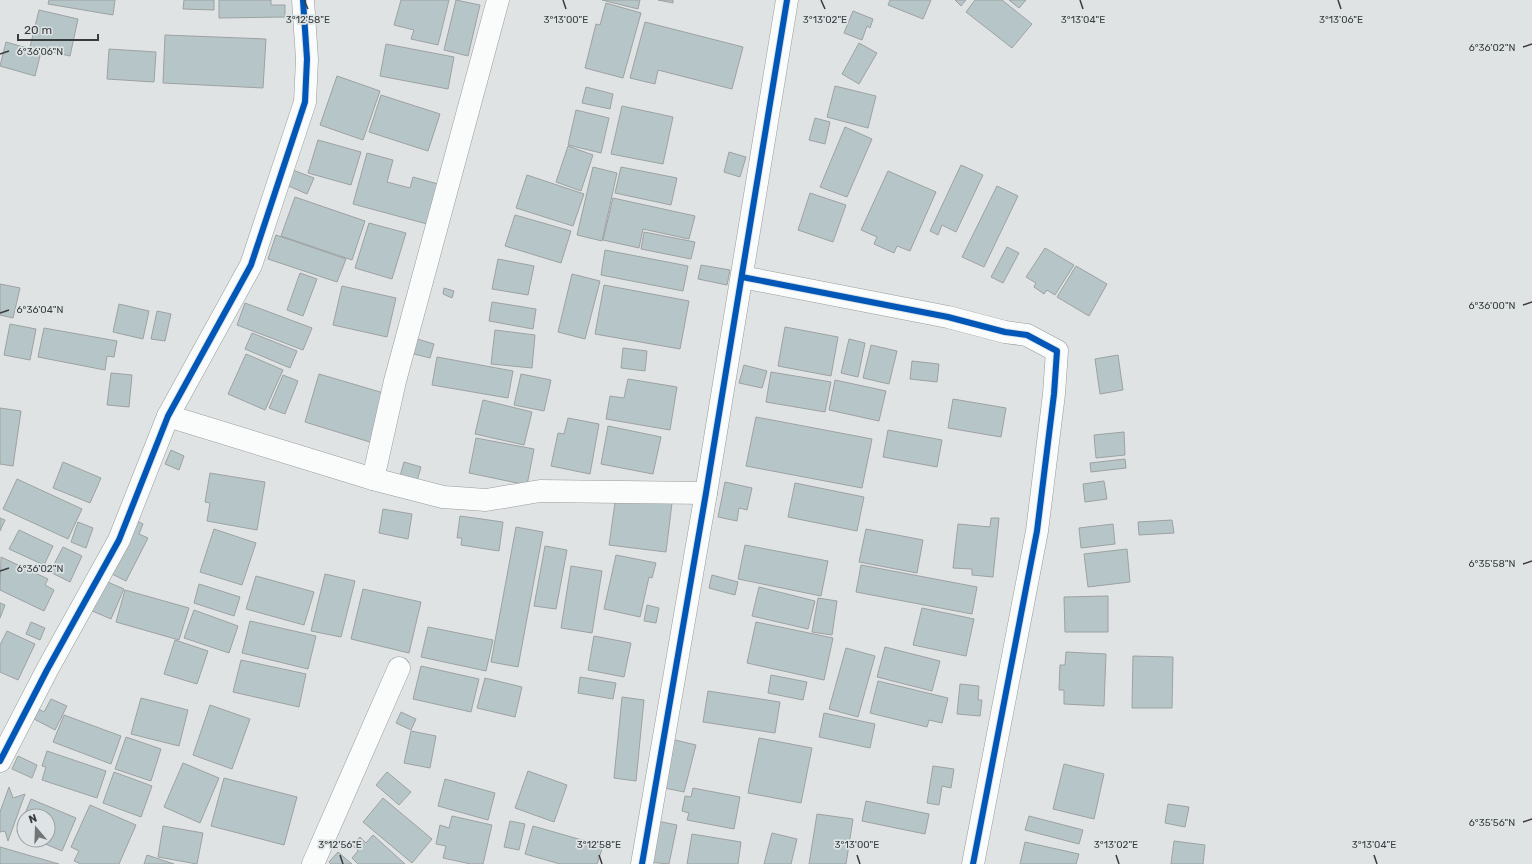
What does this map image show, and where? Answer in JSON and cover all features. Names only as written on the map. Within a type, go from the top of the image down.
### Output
[{"type":"street","points":[[3,747],[120,540],[168,416],[251,265],[305,102],[306,59],[303,0]]},
{"type":"street","points":[[373,479],[395,381],[498,0]]},
{"type":"street","points":[[642,864],[742,277],[786,0]]},
{"type":"street","points":[[742,277],[948,317],[1005,332],[1027,335],[1057,351],[1054,394],[1037,531],[973,864]]},
{"type":"street","points":[[168,416],[373,479],[443,497],[486,500],[540,491],[706,493]]},
{"type":"street","points":[[313,864],[399,668]]},
{"type":"building","points":[[49,0],[115,0],[113,15],[48,4]]},
{"type":"building","points":[[184,0],[214,0],[214,10],[183,9]]},
{"type":"building","points":[[219,0],[271,0],[271,5],[285,5],[285,17],[219,18]]},
{"type":"building","points":[[401,0],[449,0],[438,45],[411,39],[414,30],[394,25]]},
{"type":"building","points":[[456,0],[480,5],[468,56],[444,50]]},
{"type":"building","points":[[602,0],[640,0],[638,9]]},
{"type":"building","points":[[658,0],[673,0],[673,3]]},
{"type":"building","points":[[890,0],[931,0],[923,19],[888,5]]},
{"type":"building","points":[[955,0],[966,0],[961,6]]},
{"type":"building","points":[[975,0],[1002,0],[1032,24],[1012,48],[966,12]]},
{"type":"building","points":[[1009,0],[1026,0],[1019,8]]},
{"type":"building","points":[[606,3],[641,13],[623,78],[585,68],[596,24],[600,25]]},
{"type":"building","points":[[39,10],[78,19],[70,56],[30,47]]},
{"type":"building","points":[[853,11],[873,19],[870,28],[867,26],[862,40],[844,33]]},
{"type":"building","points":[[645,22],[743,47],[732,89],[658,70],[655,84],[630,78]]},
{"type":"building","points":[[165,35],[266,39],[263,88],[163,83]]},
{"type":"building","points":[[6,42],[41,52],[35,76],[0,66]]},
{"type":"building","points":[[859,43],[877,53],[859,84],[842,74]]},
{"type":"building","points":[[386,44],[454,57],[448,89],[380,76]]},
{"type":"building","points":[[109,49],[156,52],[154,82],[107,79]]},
{"type":"building","points":[[337,76],[380,91],[363,140],[320,125]]},
{"type":"building","points":[[835,86],[876,96],[868,128],[827,117]]},
{"type":"building","points":[[586,87],[613,94],[610,109],[582,103]]},
{"type":"building","points":[[381,95],[440,114],[428,151],[369,132]]},
{"type":"building","points":[[622,106],[673,117],[663,164],[611,154]]},
{"type":"building","points":[[576,110],[609,118],[601,153],[568,145]]},
{"type":"building","points":[[815,118],[830,122],[825,144],[809,140]]},
{"type":"building","points":[[845,127],[872,139],[847,197],[820,187]]},
{"type":"building","points":[[318,140],[361,152],[351,185],[308,173]]},
{"type":"building","points":[[568,146],[593,155],[581,191],[556,182]]},
{"type":"building","points":[[729,152],[746,157],[740,177],[724,172]]},
{"type":"building","points":[[367,153],[393,160],[387,182],[410,188],[413,177],[438,184],[427,224],[353,204]]},
{"type":"building","points":[[961,165],[983,175],[956,232],[942,225],[938,235],[930,231]]},
{"type":"building","points":[[593,167],[617,173],[602,241],[577,235]]},
{"type":"building","points":[[621,167],[677,178],[671,205],[615,193]]},
{"type":"building","points":[[290,169],[314,178],[307,194],[284,184]]},
{"type":"building","points":[[888,171],[936,192],[910,251],[897,246],[894,253],[874,244],[877,237],[861,230]]},
{"type":"building","points":[[527,175],[584,194],[573,226],[516,208]]},
{"type":"building","points":[[997,186],[1018,196],[984,267],[962,257]]},
{"type":"building","points":[[810,193],[846,205],[833,242],[798,230]]},
{"type":"building","points":[[295,197],[365,221],[352,260],[281,236]]},
{"type":"building","points":[[613,198],[695,216],[689,239],[643,229],[639,248],[603,240]]},
{"type":"building","points":[[515,215],[571,231],[561,263],[505,246]]},
{"type":"building","points":[[369,223],[406,233],[392,279],[355,268]]},
{"type":"building","points":[[644,232],[695,242],[691,259],[641,249]]},
{"type":"building","points":[[276,235],[346,259],[337,282],[268,259]]},
{"type":"building","points":[[1007,247],[1019,253],[1003,283],[991,277]]},
{"type":"building","points":[[1045,248],[1074,265],[1055,295],[1047,290],[1044,294],[1034,287],[1036,283],[1026,277]]},
{"type":"building","points":[[605,250],[688,266],[683,291],[601,275]]},
{"type":"building","points":[[498,259],[534,266],[528,295],[492,289]]},
{"type":"building","points":[[701,265],[730,270],[727,285],[698,279]]},
{"type":"building","points":[[1076,266],[1107,284],[1089,316],[1057,297]]},
{"type":"building","points":[[300,273],[317,279],[303,316],[287,310]]},
{"type":"building","points":[[572,274],[600,281],[585,339],[558,332]]},
{"type":"building","points":[[0,284],[20,288],[13,318],[0,315]]},
{"type":"building","points":[[604,285],[689,301],[680,349],[595,334]]},
{"type":"building","points":[[342,286],[396,298],[387,337],[333,325]]},
{"type":"building","points":[[444,288],[454,291],[452,298],[443,294]]},
{"type":"building","points":[[492,302],[536,309],[533,329],[489,321]]},
{"type":"building","points":[[245,303],[312,328],[303,350],[237,325]]},
{"type":"building","points":[[119,304],[149,311],[143,339],[113,332]]},
{"type":"building","points":[[157,311],[171,314],[165,341],[151,339]]},
{"type":"building","points":[[10,324],[36,329],[30,360],[4,355]]},
{"type":"building","points":[[785,327],[838,337],[831,376],[778,366]]},
{"type":"building","points":[[44,328],[117,341],[114,357],[107,356],[105,370],[38,357]]},
{"type":"building","points":[[495,330],[535,335],[532,368],[491,364]]},
{"type":"building","points":[[252,333],[297,351],[290,368],[245,349]]},
{"type":"building","points":[[414,338],[434,344],[430,358],[410,353]]},
{"type":"building","points":[[849,339],[865,343],[858,377],[841,373]]},
{"type":"building","points":[[871,345],[897,351],[889,384],[863,378]]},
{"type":"building","points":[[623,348],[647,351],[645,371],[621,368]]},
{"type":"building","points":[[246,354],[283,370],[265,410],[228,394]]},
{"type":"building","points":[[1118,355],[1123,390],[1100,394],[1095,359]]},
{"type":"building","points":[[437,357],[513,371],[508,398],[432,385]]},
{"type":"building","points":[[912,361],[939,364],[937,382],[910,379]]},
{"type":"building","points":[[744,365],[767,371],[762,388],[739,383]]},
{"type":"building","points":[[771,372],[831,382],[825,412],[766,402]]},
{"type":"building","points":[[111,373],[132,375],[129,407],[107,405]]},
{"type":"building","points":[[319,374],[387,394],[373,443],[305,422]]},
{"type":"building","points":[[521,374],[551,380],[544,411],[514,405]]},
{"type":"building","points":[[283,375],[298,381],[285,414],[269,408]]},
{"type":"building","points":[[628,379],[677,387],[670,430],[606,419],[610,396],[624,398]]},
{"type":"building","points":[[835,380],[886,391],[879,421],[829,410]]},
{"type":"building","points":[[953,399],[1006,408],[1001,437],[948,428]]},
{"type":"building","points":[[483,400],[532,412],[524,445],[475,434]]},
{"type":"building","points":[[0,408],[21,411],[13,466],[0,464]]},
{"type":"building","points":[[756,417],[872,439],[862,488],[746,466]]},
{"type":"building","points":[[568,418],[599,424],[590,474],[551,466],[558,433],[564,434]]},
{"type":"building","points":[[608,426],[661,437],[653,474],[601,464]]},
{"type":"building","points":[[888,430],[942,440],[937,467],[883,457]]},
{"type":"building","points":[[1124,432],[1125,455],[1096,458],[1094,435]]},
{"type":"building","points":[[476,438],[534,449],[527,485],[469,473]]},
{"type":"building","points":[[171,450],[184,456],[179,470],[165,464]]},
{"type":"building","points":[[1125,459],[1126,468],[1091,472],[1090,463]]},
{"type":"building","points":[[63,462],[101,478],[90,503],[53,488]]},
{"type":"building","points":[[404,462],[421,467],[417,481],[400,476]]},
{"type":"building","points":[[210,473],[265,482],[257,530],[207,521],[210,503],[205,502]]},
{"type":"building","points":[[17,479],[82,509],[68,539],[3,509]]},
{"type":"building","points":[[1104,481],[1107,499],[1085,502],[1083,484]]},
{"type":"building","points":[[725,482],[752,488],[747,510],[739,508],[737,521],[718,517]]},
{"type":"building","points":[[795,483],[864,497],[857,531],[788,517]]},
{"type":"building","points":[[616,496],[672,503],[666,552],[609,545]]},
{"type":"building","points":[[383,509],[412,514],[408,539],[379,533]]},
{"type":"building","points":[[460,516],[503,522],[499,551],[461,545],[462,538],[457,538]]},
{"type":"building","points":[[0,518],[5,520],[0,531]]},
{"type":"building","points":[[991,518],[999,518],[993,577],[972,575],[972,569],[953,568],[958,524],[990,527]]},
{"type":"building","points":[[135,520],[143,524],[139,534],[148,538],[126,581],[108,572]]},
{"type":"building","points":[[1172,520],[1174,533],[1139,535],[1138,522]]},
{"type":"building","points":[[78,522],[93,528],[86,548],[71,542]]},
{"type":"building","points":[[1113,524],[1115,544],[1081,548],[1079,528]]},
{"type":"building","points":[[516,527],[543,532],[518,667],[491,662]]},
{"type":"building","points":[[214,529],[256,543],[242,585],[200,572]]},
{"type":"building","points":[[866,529],[923,540],[917,573],[859,562]]},
{"type":"building","points":[[19,530],[53,546],[44,565],[9,549]]},
{"type":"building","points":[[745,545],[828,561],[821,596],[738,579]]},
{"type":"building","points":[[545,546],[567,550],[556,609],[534,606]]},
{"type":"building","points":[[63,547],[82,556],[70,582],[50,572]]},
{"type":"building","points":[[1127,549],[1130,582],[1088,587],[1084,554]]},
{"type":"building","points":[[616,555],[656,563],[652,578],[649,577],[640,617],[604,609]]},
{"type":"building","points":[[1,557],[48,579],[45,585],[54,590],[44,611],[0,590]]},
{"type":"building","points":[[861,565],[977,587],[972,614],[856,592]]},
{"type":"building","points":[[571,566],[602,571],[592,633],[561,628]]},
{"type":"building","points":[[325,574],[355,581],[341,637],[311,631]]},
{"type":"building","points":[[712,575],[738,582],[735,595],[709,588]]},
{"type":"building","points":[[256,576],[314,592],[304,625],[246,609]]},
{"type":"building","points":[[103,580],[124,589],[111,619],[90,610]]},
{"type":"building","points":[[199,584],[240,597],[234,616],[194,603]]},
{"type":"building","points":[[759,587],[815,601],[808,629],[752,616]]},
{"type":"building","points":[[363,589],[421,602],[409,653],[351,639]]},
{"type":"building","points":[[125,590],[189,608],[179,640],[116,622]]},
{"type":"building","points":[[1108,596],[1108,632],[1065,632],[1064,597]]},
{"type":"building","points":[[818,598],[837,601],[832,635],[812,632]]},
{"type":"building","points":[[0,603],[5,605],[0,618]]},
{"type":"building","points":[[647,605],[659,608],[656,623],[644,621]]},
{"type":"building","points":[[922,608],[974,619],[966,656],[913,645]]},
{"type":"building","points":[[194,610],[238,626],[229,653],[184,638]]},
{"type":"building","points":[[250,621],[316,636],[308,669],[242,653]]},
{"type":"building","points":[[31,622],[45,628],[40,640],[26,634]]},
{"type":"building","points":[[756,622],[833,638],[824,680],[747,663]]},
{"type":"building","points":[[428,627],[493,640],[486,671],[421,657]]},
{"type":"building","points":[[7,631],[35,644],[18,680],[0,672],[0,645]]},
{"type":"building","points":[[594,636],[631,643],[624,677],[588,670]]},
{"type":"building","points":[[175,640],[208,651],[197,684],[164,674]]},
{"type":"building","points":[[885,647],[940,661],[932,691],[877,677]]},
{"type":"building","points":[[846,648],[875,656],[858,717],[829,709]]},
{"type":"building","points":[[1066,652],[1106,654],[1104,706],[1064,704],[1064,690],[1059,690],[1060,665],[1065,665]]},
{"type":"building","points":[[1133,656],[1173,657],[1172,708],[1132,708]]},
{"type":"building","points":[[241,660],[306,674],[299,707],[233,692]]},
{"type":"building","points":[[421,666],[479,679],[471,712],[413,699]]},
{"type":"building","points":[[771,675],[807,682],[803,700],[768,693]]},
{"type":"building","points":[[580,677],[616,683],[613,699],[578,693]]},
{"type":"building","points":[[485,678],[522,687],[515,717],[477,708]]},
{"type":"building","points":[[878,681],[948,698],[942,723],[929,720],[927,727],[870,713]]},
{"type":"building","points":[[960,684],[979,686],[978,700],[982,700],[980,716],[957,714]]},
{"type":"building","points":[[708,691],[780,702],[775,733],[703,722]]},
{"type":"building","points":[[622,697],[644,700],[636,781],[614,778]]},
{"type":"building","points":[[141,698],[188,710],[179,746],[131,734]]},
{"type":"building","points":[[51,699],[67,706],[55,730],[34,719],[39,709],[44,712]]},
{"type":"building","points":[[210,705],[250,719],[232,769],[193,755]]},
{"type":"building","points":[[401,712],[416,719],[411,730],[396,723]]},
{"type":"building","points":[[824,713],[875,724],[870,748],[819,737]]},
{"type":"building","points":[[64,715],[121,736],[111,764],[53,742]]},
{"type":"building","points":[[411,731],[436,736],[430,768],[404,763]]},
{"type":"building","points":[[126,737],[161,749],[151,781],[115,769]]},
{"type":"building","points":[[759,738],[812,748],[801,803],[748,793]]},
{"type":"building","points":[[671,739],[696,745],[684,792],[660,787]]},
{"type":"building","points":[[47,751],[106,771],[97,798],[42,780],[46,767],[42,766]]},
{"type":"building","points":[[18,756],[37,765],[32,778],[12,769]]},
{"type":"building","points":[[183,763],[219,778],[200,823],[164,807]]},
{"type":"building","points":[[1064,764],[1104,774],[1094,819],[1053,809]]},
{"type":"building","points":[[933,766],[954,769],[951,788],[942,786],[939,805],[927,803]]},
{"type":"building","points":[[528,771],[567,785],[554,822],[515,808]]},
{"type":"building","points":[[114,772],[152,786],[141,817],[103,803]]},
{"type":"building","points":[[387,772],[411,792],[399,805],[376,785]]},
{"type":"building","points":[[224,778],[297,797],[284,845],[211,826]]},
{"type":"building","points":[[445,779],[495,793],[488,820],[438,806]]},
{"type":"building","points":[[9,787],[13,798],[25,794],[20,808],[16,808],[16,819],[8,841],[5,831],[0,832],[0,812]]},
{"type":"building","points":[[693,788],[740,797],[734,829],[687,820],[689,813],[682,811],[685,796],[691,797]]},
{"type":"building","points":[[383,798],[432,839],[412,863],[363,822]]},
{"type":"building","points":[[31,799],[52,808],[27,808]]},
{"type":"building","points":[[866,801],[929,814],[925,834],[862,821]]},
{"type":"building","points":[[1168,804],[1189,807],[1185,827],[1165,823]]},
{"type":"building","points":[[90,805],[136,825],[119,864],[81,864],[74,861],[79,851],[71,847]]},
{"type":"building","points":[[56,810],[76,818],[62,851],[55,848]]},
{"type":"building","points":[[817,814],[853,819],[846,864],[809,864]]},
{"type":"building","points":[[452,816],[492,825],[483,864],[471,864],[443,858],[446,846],[436,844],[440,825],[449,828]]},
{"type":"building","points":[[1029,816],[1083,830],[1079,844],[1025,830]]},
{"type":"building","points":[[510,821],[525,824],[519,850],[504,847]]},
{"type":"building","points":[[657,821],[677,825],[669,864],[648,862]]},
{"type":"building","points":[[163,826],[203,833],[197,864],[158,857]]},
{"type":"building","points":[[533,826],[603,846],[597,864],[560,864],[525,854]]},
{"type":"building","points":[[772,833],[797,839],[791,864],[764,864]]},
{"type":"building","points":[[692,834],[741,842],[738,864],[687,864]]},
{"type":"building","points":[[373,835],[405,864],[358,864],[352,858],[358,851],[352,845],[360,837],[366,843]]},
{"type":"building","points":[[1174,841],[1205,845],[1203,864],[1171,864]]},
{"type":"building","points":[[1025,842],[1079,854],[1076,864],[1020,864]]},
{"type":"building","points":[[0,847],[59,864],[0,864]]},
{"type":"building","points":[[338,852],[352,864],[331,864],[329,862]]},
{"type":"building","points":[[147,855],[174,864],[144,864]]},
{"type":"cycle path","points":[[0,761],[47,670],[119,540],[168,416],[251,265],[305,102],[307,59],[303,0]]},
{"type":"cycle path","points":[[642,864],[706,493],[787,0]]},
{"type":"cycle path","points":[[742,277],[948,317],[1005,332],[1027,335],[1057,351],[1054,394],[1037,531],[973,864]]}]
